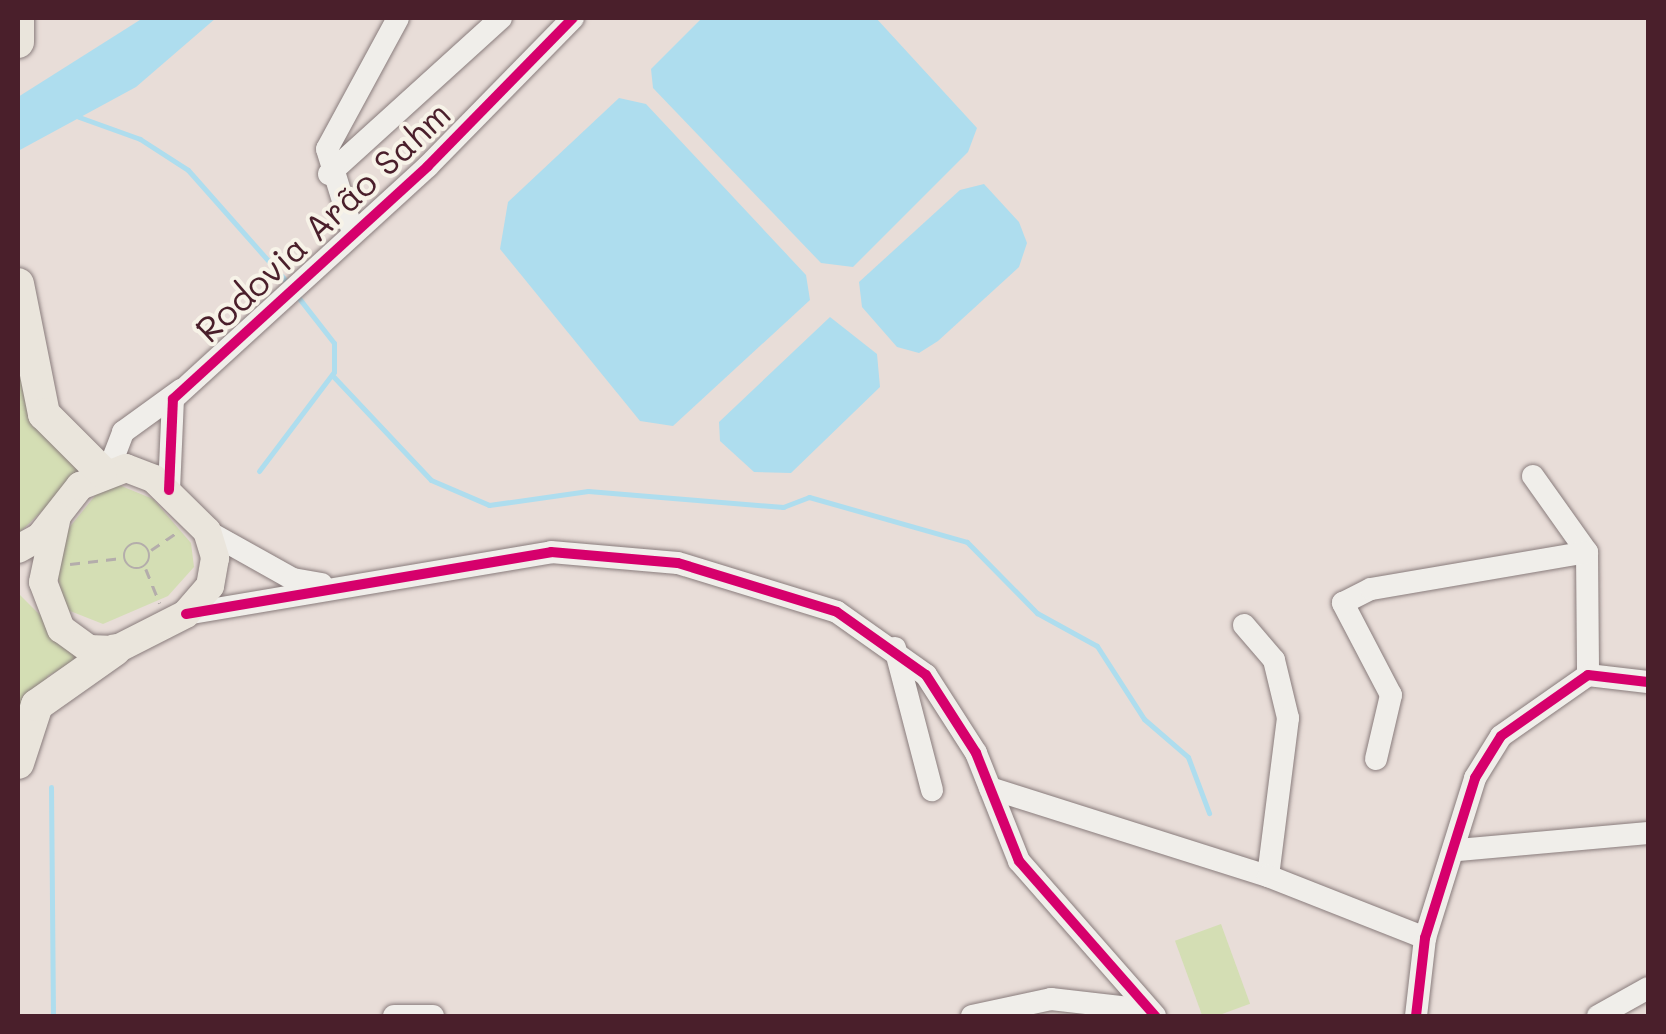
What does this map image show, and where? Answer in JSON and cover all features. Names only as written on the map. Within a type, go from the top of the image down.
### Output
[{"type":"highway","points":[[18,18],[18,42]]},
{"type":"highway","points":[[18,284],[44,414],[105,470]]},
{"type":"highway","points":[[18,763],[38,706],[115,650]]},
{"type":"main road","points":[[18,549],[105,470],[144,473],[169,490],[202,525],[213,577],[177,618],[115,650],[74,642],[50,609],[18,582]]},
{"type":"main road","points":[[50,609],[42,567],[57,516]]},
{"type":"street","points":[[353,233],[330,174],[334,130],[398,18]]},
{"type":"street","points":[[330,174],[501,18]]},
{"type":"street","name":"Rodovia Arão Sahm","points":[[105,470],[123,432],[181,390],[353,233],[573,18]]},
{"type":"street","name":"Rodovia Arão Sahm","points":[[169,490],[166,428],[181,390]]},
{"type":"street","points":[[1533,476],[1586,552],[1588,675]]},
{"type":"street","points":[[202,525],[293,579],[330,585]]},
{"type":"street","points":[[1376,759],[1390,695],[1344,620],[1343,603],[1370,589],[1586,552]]},
{"type":"street","points":[[177,618],[330,585],[517,556],[624,555],[791,596],[894,644],[954,712],[1020,861],[1152,1014]]},
{"type":"street","points":[[1244,625],[1274,660],[1284,690],[1286,751],[1268,876]]},
{"type":"street","points":[[894,644],[932,790]]},
{"type":"street","points":[[1416,1016],[1425,938],[1458,850],[1474,778],[1500,736],[1588,675],[1648,682]]},
{"type":"street","points":[[990,788],[1268,876],[1425,938]]},
{"type":"street","points":[[1458,850],[1648,833]]},
{"type":"street","points":[[1598,1016],[1648,988]]},
{"type":"street","points":[[972,1016],[1051,999],[1152,1014]]},
{"type":"street","points":[[394,1016],[433,1016]]},
{"type":"path","points":[[145,568],[150,550],[202,525]]},
{"type":"path","points":[[124,558],[134,543],[150,550]]},
{"type":"path","points":[[42,567],[124,558],[145,568],[177,618]]},
{"type":"green space","points":[[18,361],[44,435],[85,470],[18,534]]},
{"type":"green space","points":[[119,485],[153,499],[191,543],[194,567],[168,596],[103,624],[65,609],[52,549],[98,492]]},
{"type":"green space","points":[[18,593],[82,657],[48,676],[18,730]]},
{"type":"green space","points":[[1221,924],[1250,1004],[1217,1016],[1202,1016],[1175,941]]},
{"type":"water","points":[[143,18],[216,18],[136,87],[18,151],[18,97]]},
{"type":"water","points":[[702,18],[876,18],[977,128],[968,152],[853,267],[821,263],[653,88],[651,69]]},
{"type":"water","points":[[619,98],[646,104],[806,275],[810,300],[673,426],[640,421],[500,249],[508,202]]},
{"type":"water","points":[[984,184],[1019,222],[1027,243],[1019,267],[938,341],[919,353],[897,347],[862,307],[859,282],[960,190]]},
{"type":"water","points":[[830,317],[877,354],[880,387],[791,473],[754,472],[720,441],[719,422]]},
{"type":"waterway","points":[[79,117],[140,139],[188,170],[289,284]]},
{"type":"waterway","points":[[259,471],[334,372],[334,343],[295,293]]},
{"type":"waterway","points":[[332,375],[431,480],[489,505],[588,491],[783,507],[809,497],[967,542],[1037,613],[1097,646],[1144,719],[1188,757],[1209,813]]},
{"type":"waterway","points":[[51,787],[53,1016]]},
{"type":"cycle path","points":[[169,490],[173,399],[428,166],[573,18]]},
{"type":"cycle path","points":[[186,614],[551,552],[678,563],[837,612],[926,675],[976,753],[1019,861],[1155,1016]]},
{"type":"cycle path","points":[[1416,1016],[1425,938],[1475,778],[1501,736],[1588,675],[1648,682]]}]
